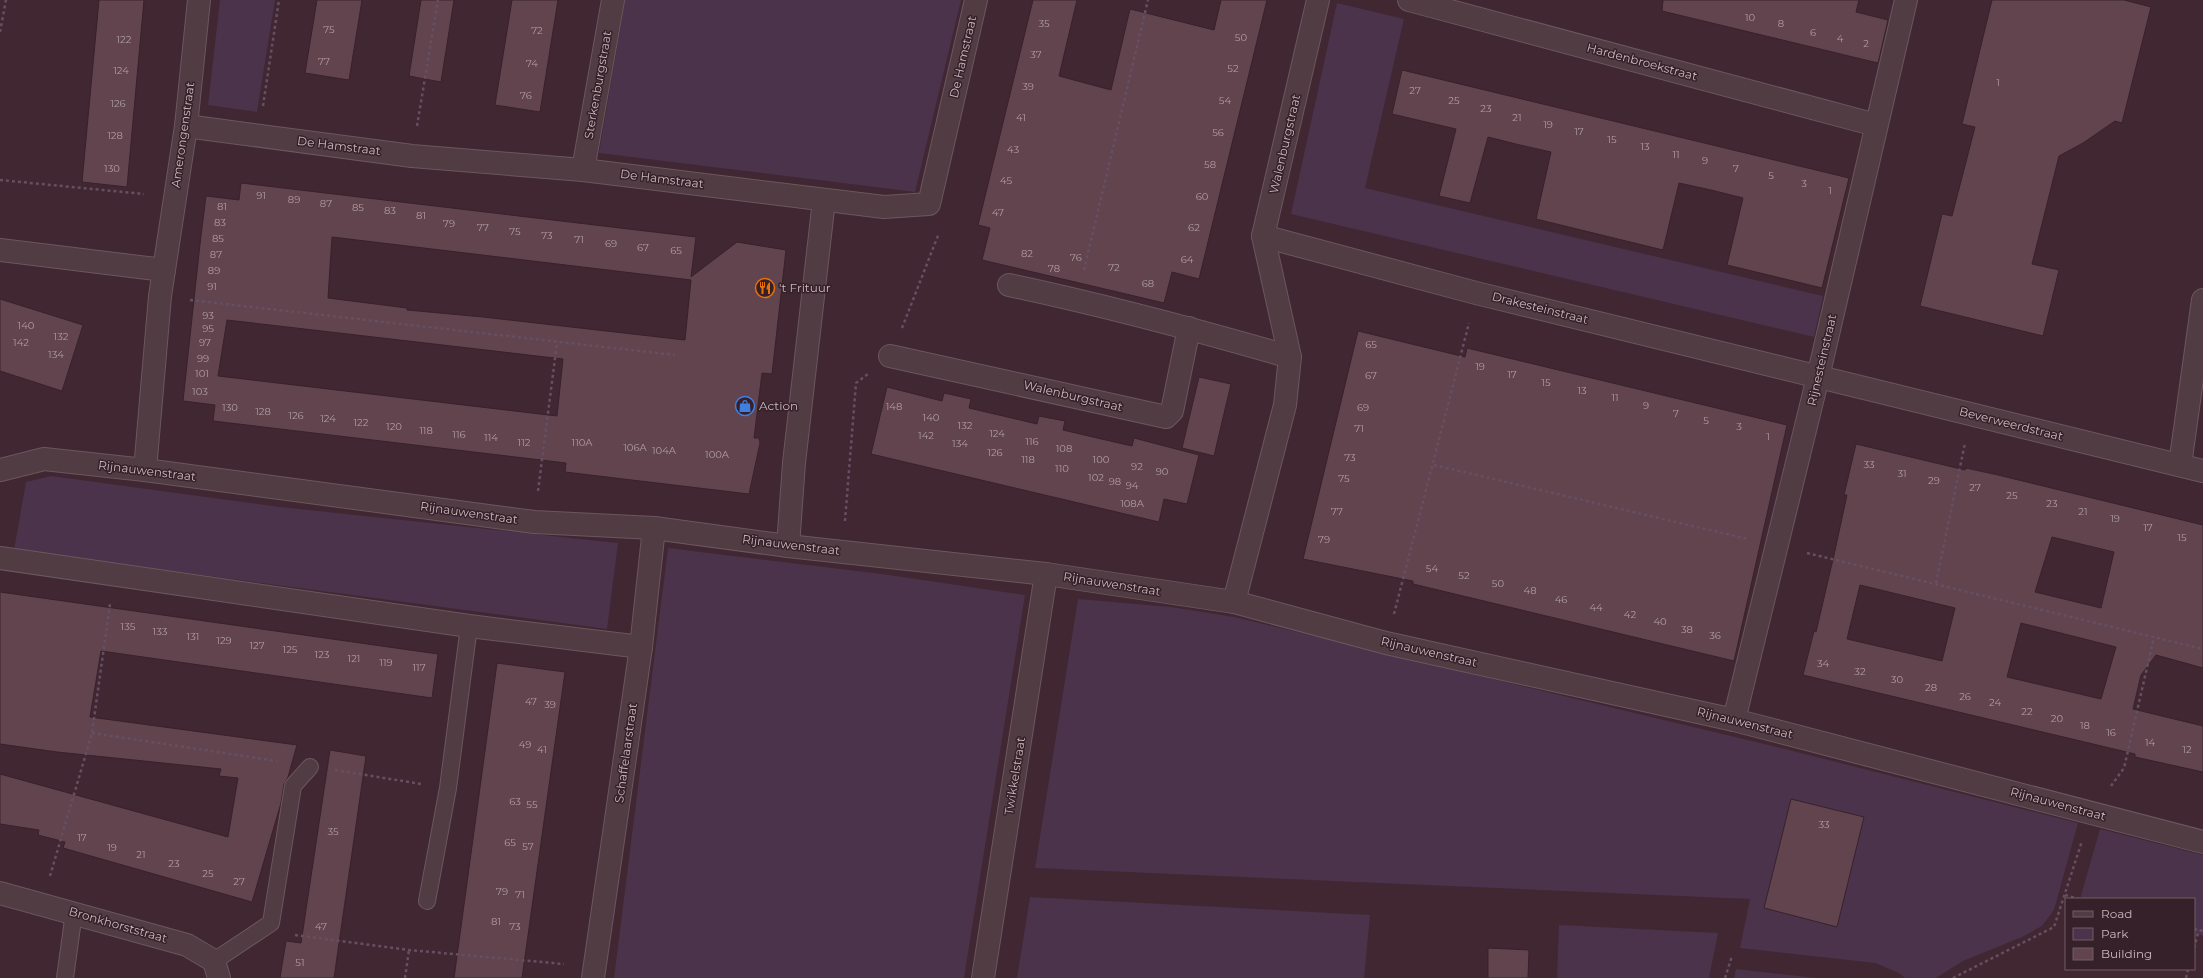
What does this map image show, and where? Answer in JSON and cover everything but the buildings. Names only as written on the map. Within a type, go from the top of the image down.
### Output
[{"type":"street","name":"Amerongenstraat","points":[[145,470],[160,296],[186,126],[199,0]]},
{"type":"street","name":"Sterkenburgstraat","points":[[583,170],[613,0]]},
{"type":"street","name":"De Hamstraat","points":[[186,126],[412,156],[583,170],[884,207],[929,204],[976,0]]},
{"type":"street","name":"Walenburgstraat","points":[[1234,602],[1285,406],[1290,357],[1263,236],[1318,0]]},
{"type":"street","name":"Hardenbroekstraat","points":[[1409,0],[1876,125]]},
{"type":"street","name":"Rijnesteinstraat","points":[[1734,720],[1818,377],[1906,0]]},
{"type":"street","points":[[788,546],[794,463],[824,200]]},
{"type":"street","name":"Drakesteinstraat","points":[[1263,236],[1476,293],[1818,377]]},
{"type":"street","points":[[0,250],[164,270]]},
{"type":"street","points":[[1009,285],[1077,299],[1189,328],[1290,357]]},
{"type":"street","points":[[2180,465],[2203,300]]},
{"type":"street","name":"Walenburgstraat","points":[[890,356],[1166,417],[1172,411],[1189,328]]},
{"type":"street","name":"Beverweerdstraat","points":[[1818,377],[2203,470]]},
{"type":"street","name":"Rijnauwenstraat","points":[[0,470],[44,459],[145,470],[534,522],[654,528],[788,546],[1046,574],[1234,602],[1386,643],[1734,720],[2203,842]]},
{"type":"street","name":"Schaffelaarstraat","points":[[594,972],[641,647],[654,528]]},
{"type":"street","points":[[0,558],[469,626],[641,647]]},
{"type":"street","name":"Twikkelstraat","points":[[984,978],[1046,574]]},
{"type":"street","name":"Bronkhorststraat","points":[[0,893],[42,903],[187,945],[217,969]]},
{"type":"lane","points":[[427,901],[448,788],[469,626]]},
{"type":"lane","points":[[217,969],[271,923],[293,786],[310,766]]},
{"type":"lane","points":[[65,978],[74,912]]},
{"type":"path","points":[[0,32],[6,0]]},
{"type":"path","points":[[258,136],[279,0]]},
{"type":"path","points":[[412,156],[438,0]]},
{"type":"path","points":[[1077,299],[1148,0]]},
{"type":"path","points":[[0,180],[174,197]]},
{"type":"path","points":[[1386,643],[1434,465],[1476,293]]},
{"type":"path","points":[[160,296],[557,343],[675,355]]},
{"type":"path","points":[[534,522],[557,343]]},
{"type":"path","points":[[1936,583],[1971,414]]},
{"type":"path","points":[[1434,465],[1936,583],[2203,648]]},
{"type":"path","points":[[42,903],[92,733],[114,575]]},
{"type":"path","points":[[92,733],[448,788]]},
{"type":"path","points":[[2065,895],[2076,898]]},
{"type":"path","points":[[271,923],[289,934],[594,972]]},
{"type":"path","points":[[2195,929],[2203,932]]},
{"type":"path","points":[[2195,944],[2199,930]]},
{"type":"path","points":[[405,978],[409,950]]},
{"type":"path","points":[[1725,978],[1732,956]]},
{"type":"green space","points":[[220,0],[275,0],[257,112],[208,105]]},
{"type":"green space","points":[[625,0],[961,0],[915,192],[599,153]]},
{"type":"green space","points":[[1337,3],[1404,19],[1365,188],[1823,296],[1814,337],[1291,214]]},
{"type":"green space","points":[[51,476],[280,507],[618,543],[607,629],[14,550],[26,482]]},
{"type":"green space","points":[[668,548],[882,574],[1025,595],[964,978],[614,978]]},
{"type":"green space","points":[[1078,599],[1171,607],[1234,617],[1785,749],[2078,823],[2054,910],[2042,926],[2022,937],[1963,961],[1936,978],[1905,978],[1899,973],[1875,963],[1740,948],[1750,899],[1035,868]]},
{"type":"green space","points":[[2100,829],[2203,855],[2203,936],[2195,933],[2195,898],[2080,898]]},
{"type":"green space","points":[[1030,897],[1370,915],[1364,978],[1017,978]]},
{"type":"green space","points":[[1559,925],[1718,933],[1709,978],[1557,978]]},
{"type":"green space","points":[[1736,969],[1817,978],[1734,978]]},
{"type":"place","name":"'t Frituur","points":[[765,288]]},
{"type":"place","name":"Action","points":[[745,406]]}]
